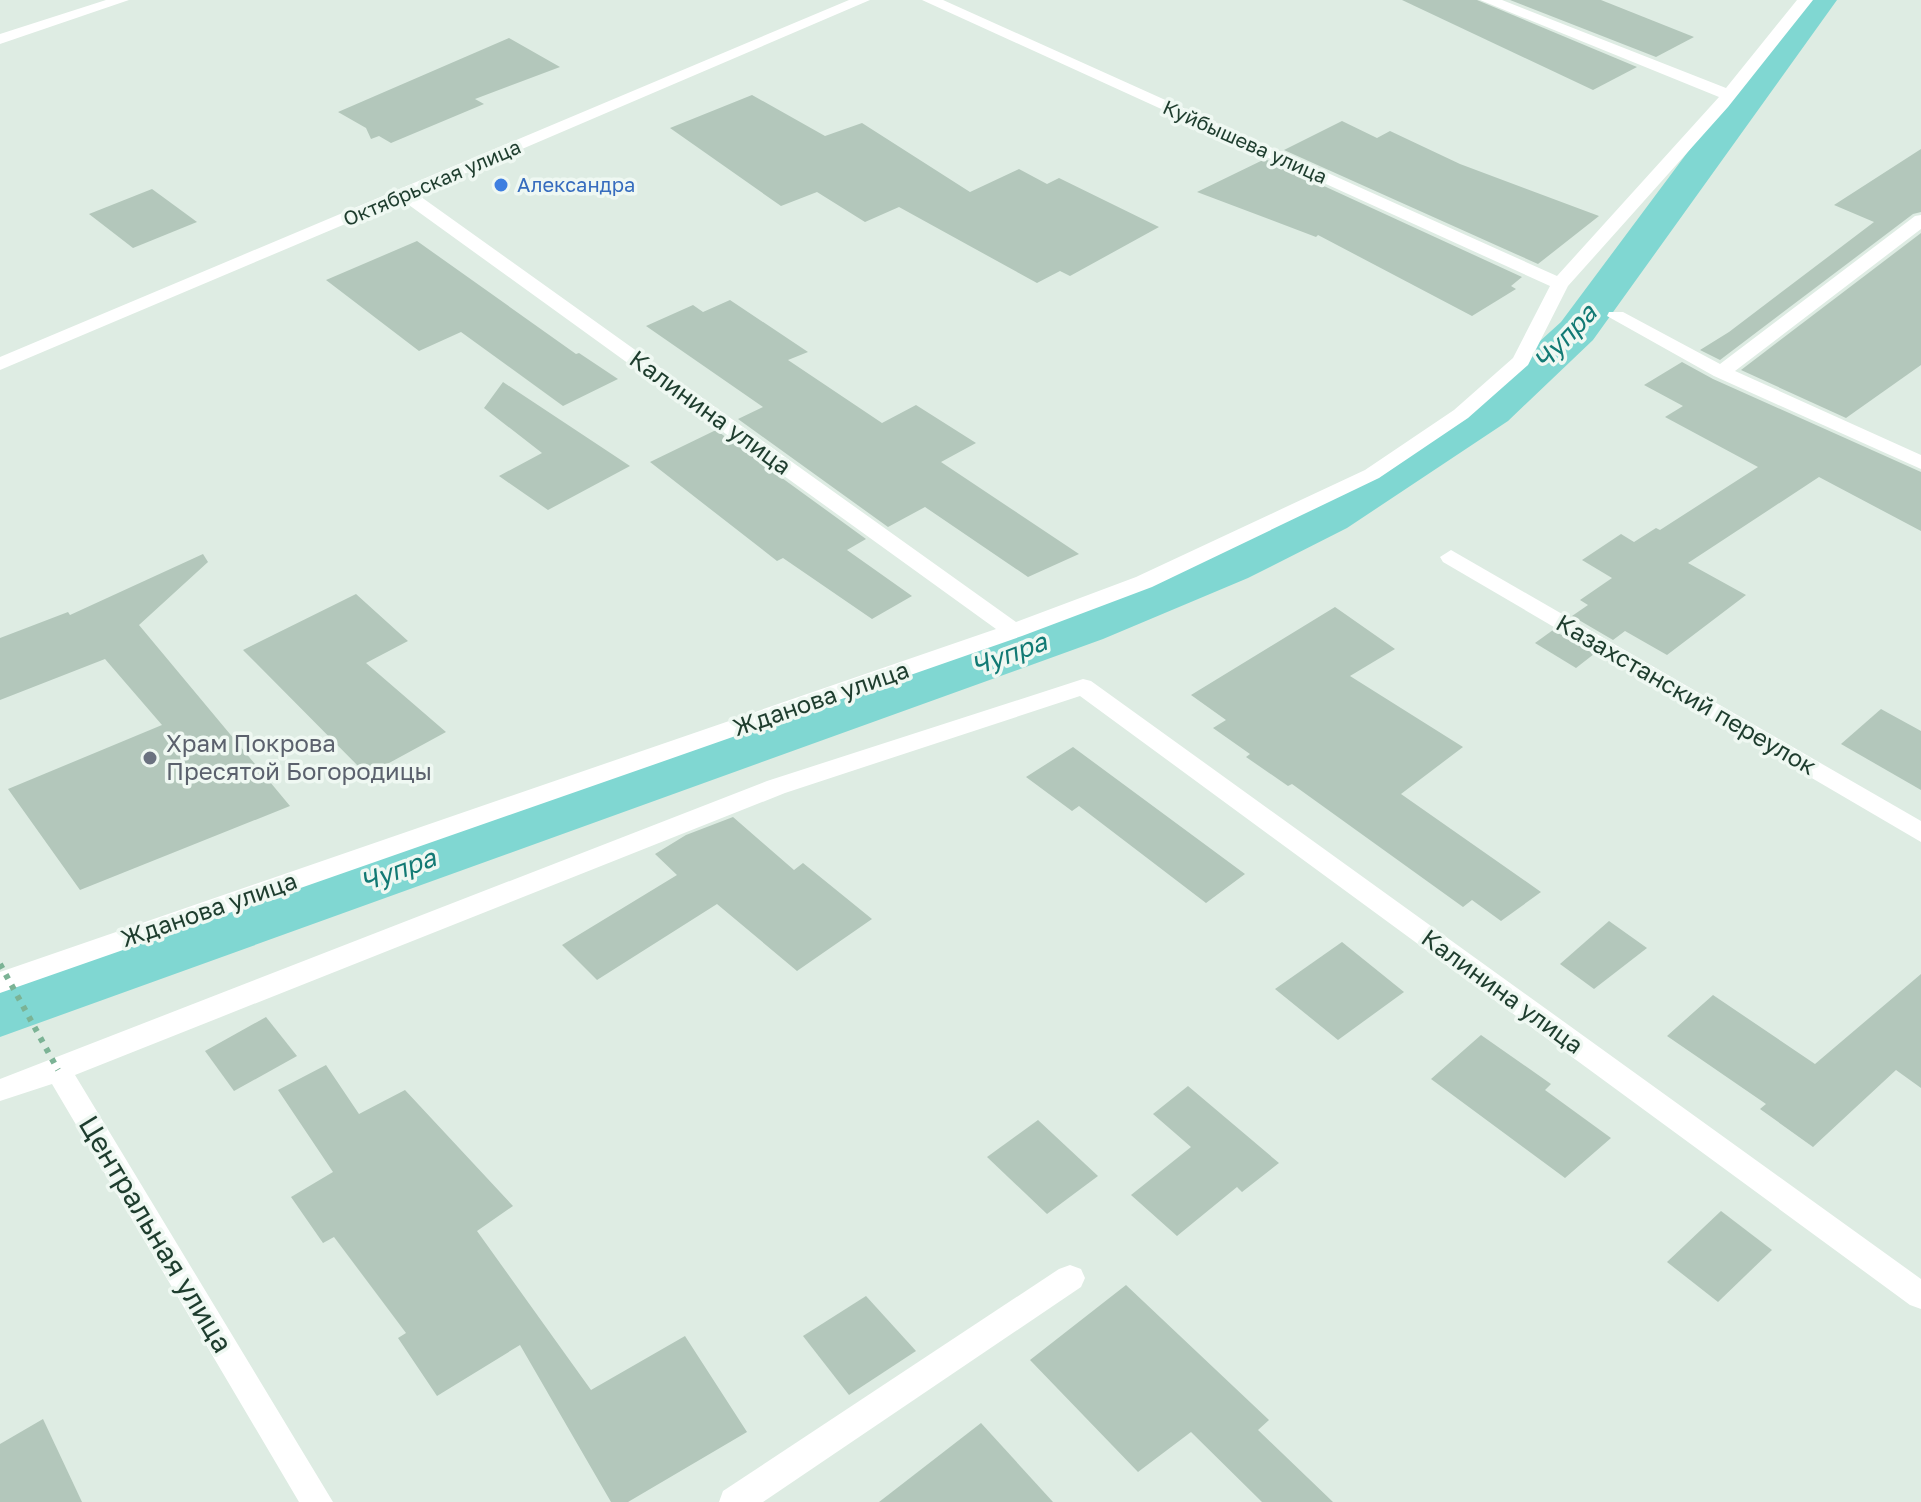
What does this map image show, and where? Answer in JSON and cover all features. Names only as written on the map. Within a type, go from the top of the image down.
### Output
[{"type":"street","points":[[0,39],[121,0]]},
{"type":"street","name":"Октябрьская улица","points":[[0,364],[862,0]]},
{"type":"street","name":"Куйбышева улица","points":[[930,0],[1560,284]]},
{"type":"street","points":[[1488,0],[1729,95]]},
{"type":"street","name":"Жданова улица","points":[[0,983],[1014,631],[1144,582],[1372,474],[1461,414],[1521,361],[1560,284],[1729,95],[1805,0]]},
{"type":"street","name":"Калинина улица","points":[[405,194],[1014,631]]},
{"type":"street","points":[[1721,372],[1921,220]]},
{"type":"street","points":[[1616,316],[1721,372],[1921,463]]},
{"type":"street","name":"Казахстанский переулок","points":[[1451,557],[1921,833]]},
{"type":"street","name":"Калинина улица","points":[[58,1070],[776,787],[1083,687],[1921,1296]]},
{"type":"street","points":[[0,1090],[58,1070]]},
{"type":"street","name":"Центральная улица","points":[[58,1070],[317,1502]]},
{"type":"street","points":[[735,1502],[1070,1278]]},
{"type":"path","points":[[0,964],[58,1070]]},
{"type":"building","points":[[1402,0],[1477,0],[1637,67],[1593,90]]},
{"type":"building","points":[[1510,0],[1601,0],[1694,37],[1656,57]]},
{"type":"building","points":[[509,38],[560,67],[475,99],[484,104],[391,143],[379,136],[371,139],[366,128],[338,112]]},
{"type":"building","points":[[752,95],[825,136],[862,123],[970,192],[1019,169],[1047,184],[1059,178],[1159,227],[1070,276],[1060,271],[1037,283],[899,207],[865,222],[817,192],[781,206],[670,128]]},
{"type":"building","points":[[1342,121],[1377,138],[1390,131],[1460,164],[1599,216],[1538,264],[1284,150]]},
{"type":"building","points":[[1921,149],[1921,212],[1913,214],[1720,360],[1700,350],[1729,332],[1874,222],[1834,205]]},
{"type":"building","points":[[1265,159],[1522,277],[1511,286],[1516,289],[1472,316],[1318,235],[1316,237],[1197,192]]},
{"type":"building","points":[[152,189],[197,222],[133,248],[89,214]]},
{"type":"building","points":[[1921,233],[1921,365],[1846,418],[1741,370]]},
{"type":"building","points":[[417,241],[576,354],[618,379],[563,406],[461,332],[419,351],[326,280]]},
{"type":"building","points":[[730,300],[808,352],[788,360],[882,423],[916,405],[976,443],[941,462],[1079,554],[1028,577],[925,507],[888,527],[738,419],[763,407],[646,326],[693,305],[703,312]]},
{"type":"building","points":[[1682,362],[1713,379],[1921,472],[1921,531],[1819,477],[1688,563],[1746,595],[1667,655],[1625,631],[1613,640],[1572,616],[1588,605],[1580,600],[1612,578],[1582,560],[1621,534],[1634,542],[1656,528],[1660,530],[1758,467],[1665,417],[1683,406],[1644,385]]},
{"type":"building","points":[[503,382],[630,466],[548,510],[499,476],[542,453],[484,408]]},
{"type":"building","points":[[716,430],[866,539],[847,550],[912,596],[872,619],[783,558],[777,561],[650,462]]},
{"type":"building","points":[[203,554],[208,562],[139,625],[290,806],[80,890],[8,789],[162,725],[105,659],[0,700],[0,638],[68,612],[70,615]]},
{"type":"building","points":[[356,594],[408,641],[366,663],[446,732],[367,775],[243,650]]},
{"type":"building","points":[[1335,607],[1395,649],[1350,676],[1463,747],[1401,794],[1541,892],[1501,921],[1472,900],[1463,907],[1292,784],[1288,786],[1246,757],[1250,754],[1213,728],[1226,720],[1191,695]]},
{"type":"building","points":[[1553,630],[1594,654],[1576,668],[1535,643]]},
{"type":"building","points":[[1881,709],[1921,731],[1921,790],[1841,744]]},
{"type":"building","points":[[1073,747],[1245,874],[1206,903],[1079,806],[1072,811],[1026,777]]},
{"type":"building","points":[[733,817],[794,870],[803,863],[872,919],[797,971],[717,904],[597,980],[562,945],[677,875],[655,854],[686,835]]},
{"type":"building","points":[[1609,921],[1647,948],[1594,989],[1560,964]]},
{"type":"building","points":[[1342,942],[1404,992],[1338,1040],[1275,989]]},
{"type":"building","points":[[1921,974],[1921,1088],[1896,1070],[1813,1147],[1760,1109],[1766,1104],[1667,1036],[1713,995],[1815,1064]]},
{"type":"building","points":[[266,1017],[297,1056],[234,1091],[205,1051]]},
{"type":"building","points":[[1481,1035],[1551,1084],[1545,1090],[1611,1138],[1565,1178],[1431,1079]]},
{"type":"building","points":[[326,1065],[359,1114],[405,1090],[513,1206],[477,1231],[591,1390],[685,1336],[747,1432],[628,1502],[611,1502],[520,1345],[437,1396],[398,1338],[406,1333],[334,1237],[323,1243],[291,1197],[333,1172],[278,1090]]},
{"type":"building","points":[[1188,1086],[1279,1163],[1242,1192],[1237,1187],[1177,1236],[1131,1195],[1191,1147],[1153,1114]]},
{"type":"building","points":[[1038,1120],[1098,1176],[1047,1214],[987,1157]]},
{"type":"building","points":[[1721,1211],[1772,1250],[1718,1302],[1667,1262]]},
{"type":"building","points":[[1126,1285],[1269,1420],[1258,1430],[1333,1502],[1262,1502],[1191,1432],[1138,1472],[1030,1360]]},
{"type":"building","points":[[866,1296],[916,1351],[849,1395],[803,1336]]},
{"type":"building","points":[[43,1419],[82,1502],[0,1502],[0,1444]]},
{"type":"building","points":[[981,1423],[1053,1502],[879,1502]]},
{"type":"waterway","name":"Чупра","points":[[0,1012],[1084,627],[1230,567],[1329,517],[1491,411],[1577,331],[1819,0]]},
{"type":"place","name":"Александра","points":[[501,185]]},
{"type":"place","name":"Храм Покрова Пресятой Богородицы","points":[[150,758]]}]
